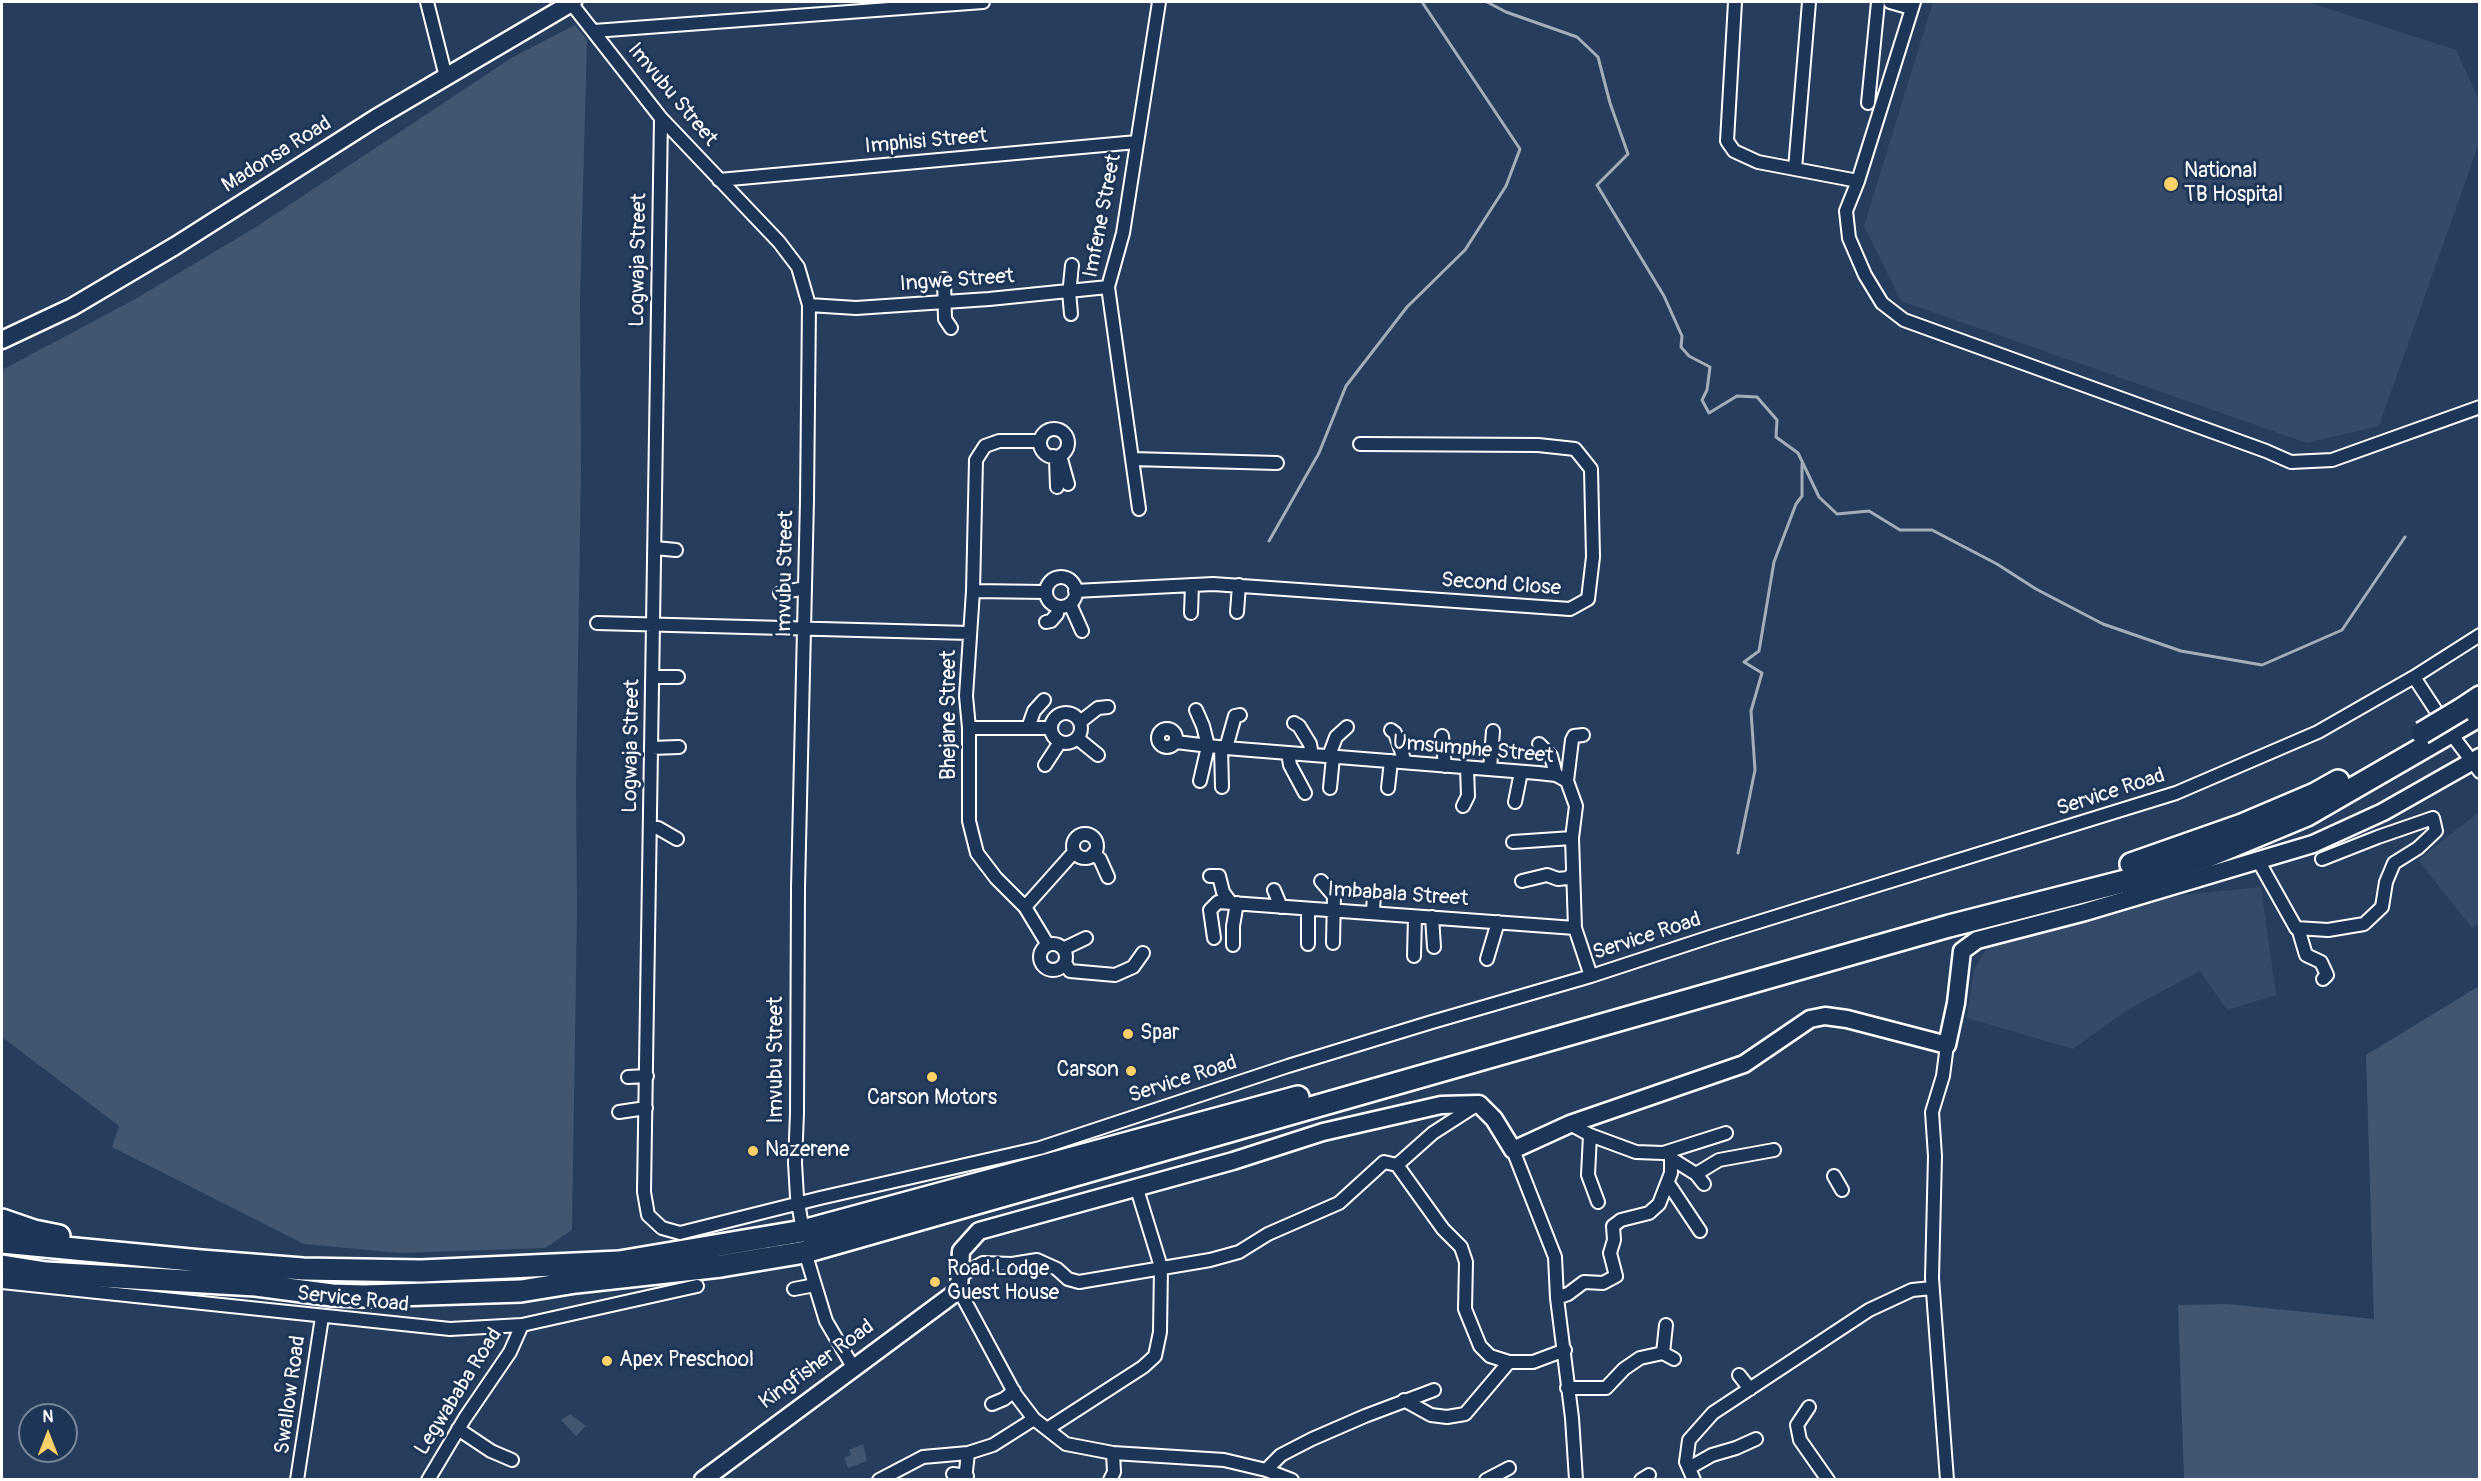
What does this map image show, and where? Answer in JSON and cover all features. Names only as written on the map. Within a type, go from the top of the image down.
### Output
[{"type":"highway","points":[[2,1266],[46,1273],[256,1285],[332,1295],[364,1296],[521,1291],[576,1282],[721,1266],[1107,1151],[1886,929],[2150,859],[2242,825],[2315,794],[2422,733],[2474,707]]},
{"type":"highway","points":[[2,1242],[303,1269],[421,1271],[619,1262],[804,1242],[1926,932],[2137,878],[2206,857],[2307,815],[2474,707]]},
{"type":"highway","points":[[2,1220],[34,1232],[113,1248],[201,1261]]},
{"type":"street","points":[[427,2],[446,77]]},
{"type":"street","name":"Madonsa Road","points":[[2,340],[72,307],[175,246],[376,118],[572,2]]},
{"type":"street","name":"Imvubu Street","points":[[572,2],[661,118],[779,242],[798,267],[809,305],[795,1163],[804,1242],[815,1286],[826,1321],[852,1367]]},
{"type":"street","points":[[594,31],[982,2]]},
{"type":"street","name":"Imfene Street","points":[[1139,509],[1108,287],[1124,233],[1159,2]]},
{"type":"street","points":[[1735,2],[1727,141],[1734,151],[1758,162],[1858,181]]},
{"type":"street","points":[[1795,169],[1809,2]]},
{"type":"street","points":[[1868,103],[1878,2]]},
{"type":"street","points":[[1890,2],[1913,5],[1858,181],[1846,212],[1850,238],[1865,275],[1882,303],[1904,320],[2291,462],[2331,460],[2480,406]]},
{"type":"street","name":"Logwaja Street","points":[[661,118],[644,1192],[648,1215],[662,1228],[680,1233],[798,1205]]},
{"type":"street","name":"Imphisi Street","points":[[719,180],[1137,142]]},
{"type":"street","points":[[1071,314],[1072,265]]},
{"type":"street","points":[[944,279],[945,319],[951,328]]},
{"type":"street","name":"Ingwe Street","points":[[809,305],[856,308],[945,300],[989,299],[1108,287]]},
{"type":"street","points":[[1048,430],[1061,430],[1067,437],[1068,446],[1056,456],[1042,450],[1040,441],[1048,430]]},
{"type":"street","name":"Bhejane Street","points":[[1040,441],[999,441],[985,446],[976,460],[973,591],[966,696],[969,728],[969,821],[977,853],[996,878],[1025,907],[1048,945]]},
{"type":"street","name":"Second Close","points":[[1075,591],[1239,585],[1570,609],[1588,599],[1593,557],[1591,469],[1575,449],[1538,445],[1360,444]]},
{"type":"street","points":[[1056,456],[1062,486]]},
{"type":"street","points":[[1132,459],[1277,464]]},
{"type":"street","points":[[655,548],[676,550]]},
{"type":"street","points":[[1046,622],[1051,621],[1057,614],[1064,605],[1075,591],[1072,583],[1060,578],[1048,584],[1046,592],[1049,601],[1064,605],[1082,631]]},
{"type":"street","points":[[1191,613],[1192,585]]},
{"type":"street","points":[[1237,612],[1239,585]]},
{"type":"street","points":[[780,593],[805,588]]},
{"type":"street","points":[[973,591],[1046,592]]},
{"type":"street","points":[[597,623],[970,633]]},
{"type":"street","name":"Service Road","points":[[798,1205],[1040,1148],[1299,1063],[1591,976],[1724,932],[2176,793],[2318,732],[2414,677],[2480,635]]},
{"type":"street","points":[[653,677],[678,677]]},
{"type":"street","points":[[2414,677],[2447,727]]},
{"type":"street","points":[[1028,728],[1034,711],[1044,700]]},
{"type":"street","points":[[1080,722],[1098,708],[1108,707]]},
{"type":"street","points":[[1196,710],[1203,726],[1218,747],[1222,787]]},
{"type":"street","points":[[1063,713],[1073,714],[1080,722],[1081,732],[1071,742],[1060,742],[1053,737],[1051,728],[1054,718],[1063,713]]},
{"type":"street","points":[[1200,781],[1235,716],[1240,715]]},
{"type":"street","points":[[1293,723],[1299,726],[1310,744],[1312,755]]},
{"type":"street","points":[[1330,788],[1331,756],[1336,737],[1347,727]]},
{"type":"street","points":[[969,728],[1051,728]]},
{"type":"street","points":[[1391,730],[1395,734],[1405,762]]},
{"type":"street","points":[[1490,769],[1493,731]]},
{"type":"street","points":[[1562,778],[1572,740],[1574,736],[1583,735]]},
{"type":"street","points":[[1442,736],[1445,766]]},
{"type":"street","points":[[1077,738],[1098,755]]},
{"type":"street","points":[[1947,1479],[1932,1288],[1935,1156],[1932,1113],[1943,1076],[1956,1003],[1962,951],[1977,940],[2085,912],[2259,862],[2313,844],[2477,764],[2455,739]]},
{"type":"street","name":"Umsumphe Street","points":[[1176,741],[1218,747],[1490,769],[1562,778],[1576,806],[1572,838],[1575,928],[1591,976]]},
{"type":"street","points":[[1045,765],[1060,742]]},
{"type":"street","points":[[1539,744],[1551,756],[1562,778]]},
{"type":"street","points":[[651,748],[679,747]]},
{"type":"street","points":[[1288,753],[1290,765],[1305,793]]},
{"type":"street","points":[[1388,788],[1391,761]]},
{"type":"street","points":[[1463,806],[1468,796],[1467,768]]},
{"type":"street","points":[[1515,802],[1521,772]]},
{"type":"street","points":[[2298,928],[2328,930],[2364,924],[2382,907],[2386,882],[2394,863],[2418,848],[2436,831],[2433,818],[2322,859]]},
{"type":"street","points":[[650,828],[658,828],[676,839]]},
{"type":"street","points":[[1025,907],[1074,852],[1073,845],[1076,838],[1086,835],[1095,840],[1096,848],[1093,854],[1084,858],[1074,852]]},
{"type":"street","points":[[1512,842],[1572,838]]},
{"type":"street","points":[[1093,854],[1100,859],[1108,877]]},
{"type":"street","points":[[2259,862],[2298,928],[2306,955],[2321,962],[2327,975],[2324,979]]},
{"type":"street","points":[[1522,880],[1547,875],[1558,879],[1568,878],[1573,873]]},
{"type":"street","points":[[1210,876],[1219,876],[1223,892],[1234,903],[1233,945]]},
{"type":"street","points":[[1321,881],[1334,896],[1333,943]]},
{"type":"street","points":[[1274,890],[1281,907]]},
{"type":"street","points":[[1372,913],[1374,892]]},
{"type":"street","name":"Imbabala Street","points":[[1214,938],[1210,910],[1218,902],[1575,928]]},
{"type":"street","points":[[1308,909],[1308,944]]},
{"type":"street","points":[[1414,956],[1415,917]]},
{"type":"street","points":[[1432,918],[1434,947]]},
{"type":"street","points":[[1488,959],[1498,922]]},
{"type":"street","points":[[1063,949],[1086,938]]},
{"type":"street","points":[[1056,944],[1063,949],[1066,957],[1065,963],[1057,970],[1045,967],[1040,955],[1048,945],[1056,944]]},
{"type":"street","points":[[1065,963],[1070,971],[1115,975],[1133,967],[1143,952]]},
{"type":"street","points":[[1513,1150],[1570,1124],[1744,1064],[1810,1019],[1825,1016],[1847,1019],[1947,1045]]},
{"type":"street","points":[[628,1077],[647,1076]]},
{"type":"street","points":[[1397,1165],[1433,1133],[1479,1104]]},
{"type":"street","points":[[1292,1479],[1224,1460],[1113,1453],[1066,1443],[1034,1419],[1014,1391],[959,1283],[961,1251],[979,1231],[1233,1161],[1323,1132],[1441,1106],[1479,1104],[1494,1119],[1513,1150],[1556,1257],[1557,1298],[1565,1350],[1576,1479]]},
{"type":"street","points":[[619,1112],[646,1108]]},
{"type":"street","points":[[1570,1124],[1590,1135],[1636,1152],[1671,1155],[1696,1174],[1704,1184]]},
{"type":"street","points":[[1671,1155],[1726,1132]]},
{"type":"street","points":[[1590,1135],[1588,1175],[1598,1202]]},
{"type":"street","points":[[1696,1174],[1719,1160],[1774,1150]]},
{"type":"street","points":[[1557,1298],[1568,1294],[1584,1282],[1603,1283],[1616,1276],[1610,1253],[1614,1240],[1613,1226],[1620,1220],[1649,1213],[1659,1204],[1668,1183],[1671,1155]]},
{"type":"street","points":[[959,1283],[982,1263],[1012,1264],[1036,1260],[1057,1269],[1068,1279],[1079,1282],[1210,1260],[1239,1251],[1268,1234],[1339,1203],[1384,1162],[1397,1165],[1443,1229],[1461,1247],[1466,1262],[1465,1309],[1480,1346],[1490,1356],[1509,1362],[1533,1362],[1565,1350]]},
{"type":"street","points":[[1834,1176],[1842,1190]]},
{"type":"street","points":[[1668,1183],[1700,1231]]},
{"type":"street","points":[[1047,1429],[1143,1367],[1155,1356],[1160,1332],[1161,1267],[1137,1188]]},
{"type":"street","name":"Service Road","points":[[2,1282],[450,1329],[522,1324],[697,1286]]},
{"type":"street","name":"Kingfisher Road","points":[[703,1479],[959,1283]]},
{"type":"street","points":[[794,1289],[815,1286]]},
{"type":"street","points":[[1756,1439],[1712,1455],[1694,1475],[1686,1462],[1689,1440],[1713,1413],[1869,1310],[1912,1290],[1932,1288]]},
{"type":"street","name":"Swallow Road","points":[[297,1479],[322,1317]]},
{"type":"street","name":"Legwababa Road","points":[[429,1479],[458,1429],[502,1365],[522,1324]]},
{"type":"street","points":[[1567,1388],[1606,1388],[1624,1369],[1640,1358],[1668,1356],[1666,1325]]},
{"type":"street","points":[[1404,1400],[1431,1415],[1447,1417],[1465,1414],[1509,1362]]},
{"type":"street","points":[[1739,1375],[1750,1389]]},
{"type":"street","points":[[1266,1470],[1281,1455],[1312,1439],[1404,1400],[1434,1390]]},
{"type":"street","points":[[992,1404],[1004,1399],[1014,1391]]},
{"type":"street","points":[[1809,1407],[1797,1425],[1800,1440],[1828,1479]]},
{"type":"street","points":[[879,1479],[923,1457],[968,1453],[993,1445],[1034,1419]]},
{"type":"street","points":[[458,1429],[491,1451],[512,1460]]},
{"type":"street","points":[[953,1474],[966,1478],[968,1453]]},
{"type":"street","points":[[1110,1479],[1114,1472],[1113,1453]]},
{"type":"street","points":[[1486,1479],[1509,1468]]},
{"type":"shaded area","name":"National TB Hospital","points":[[1933,2],[2308,2],[2456,50],[2479,100],[2479,143],[2379,426],[2307,443],[1901,301],[1864,226]]},
{"type":"shaded area","points":[[575,25],[587,40],[580,299],[581,470],[572,1230],[545,1248],[400,1253],[304,1244],[112,1147],[119,1126],[2,1037],[2,370],[137,298],[256,227],[513,57]]},
{"type":"shaded area","points":[[2479,812],[2479,923],[2472,928],[2418,860]]},
{"type":"shaded area","points":[[2261,887],[2276,995],[2227,1010],[2200,971],[2127,1010],[2073,1049],[1967,1018],[1974,970],[1995,934],[2085,912],[2182,895]]},
{"type":"shaded area","points":[[2479,986],[2479,1479],[2184,1479],[2178,1305],[2227,1304],[2374,1319],[2366,1055]]},
{"type":"shaded area","points":[[570,1414],[586,1426],[576,1436],[561,1420]]},
{"type":"shaded area","points":[[863,1444],[867,1461],[848,1468],[844,1458],[851,1455],[849,1450]]},
{"type":"waterway","points":[[1269,541],[1319,453],[1346,386],[1407,307],[1465,250],[1506,186],[1520,149],[1422,2]]},
{"type":"waterway","points":[[1487,2],[1506,12],[1577,37],[1598,57],[1610,103],[1628,154],[1597,185],[1664,296],[1682,336],[1681,347],[1689,356],[1710,367],[1707,390],[1702,400],[1709,413],[1737,396],[1757,397],[1777,420],[1776,437],[1798,453],[1819,497],[1837,514],[1869,511],[1900,530],[1932,530],[2103,624],[2181,651],[2262,665],[2342,630],[2405,537]]},
{"type":"waterway","points":[[1738,853],[1755,770],[1751,711],[1762,673],[1744,662],[1759,651],[1774,562],[1796,504],[1802,496],[1802,464]]},
{"type":"place","name":"National TB Hospital","points":[[2171,184]]},
{"type":"place","name":"Spar","points":[[1128,1034]]},
{"type":"place","name":"Carson","points":[[1131,1071]]},
{"type":"place","name":"Carson Motors","points":[[932,1077]]},
{"type":"place","name":"Nazerene","points":[[753,1151]]},
{"type":"place","name":"Road Lodge Guest House","points":[[935,1282]]},
{"type":"place","name":"Apex Preschool","points":[[607,1361]]}]
